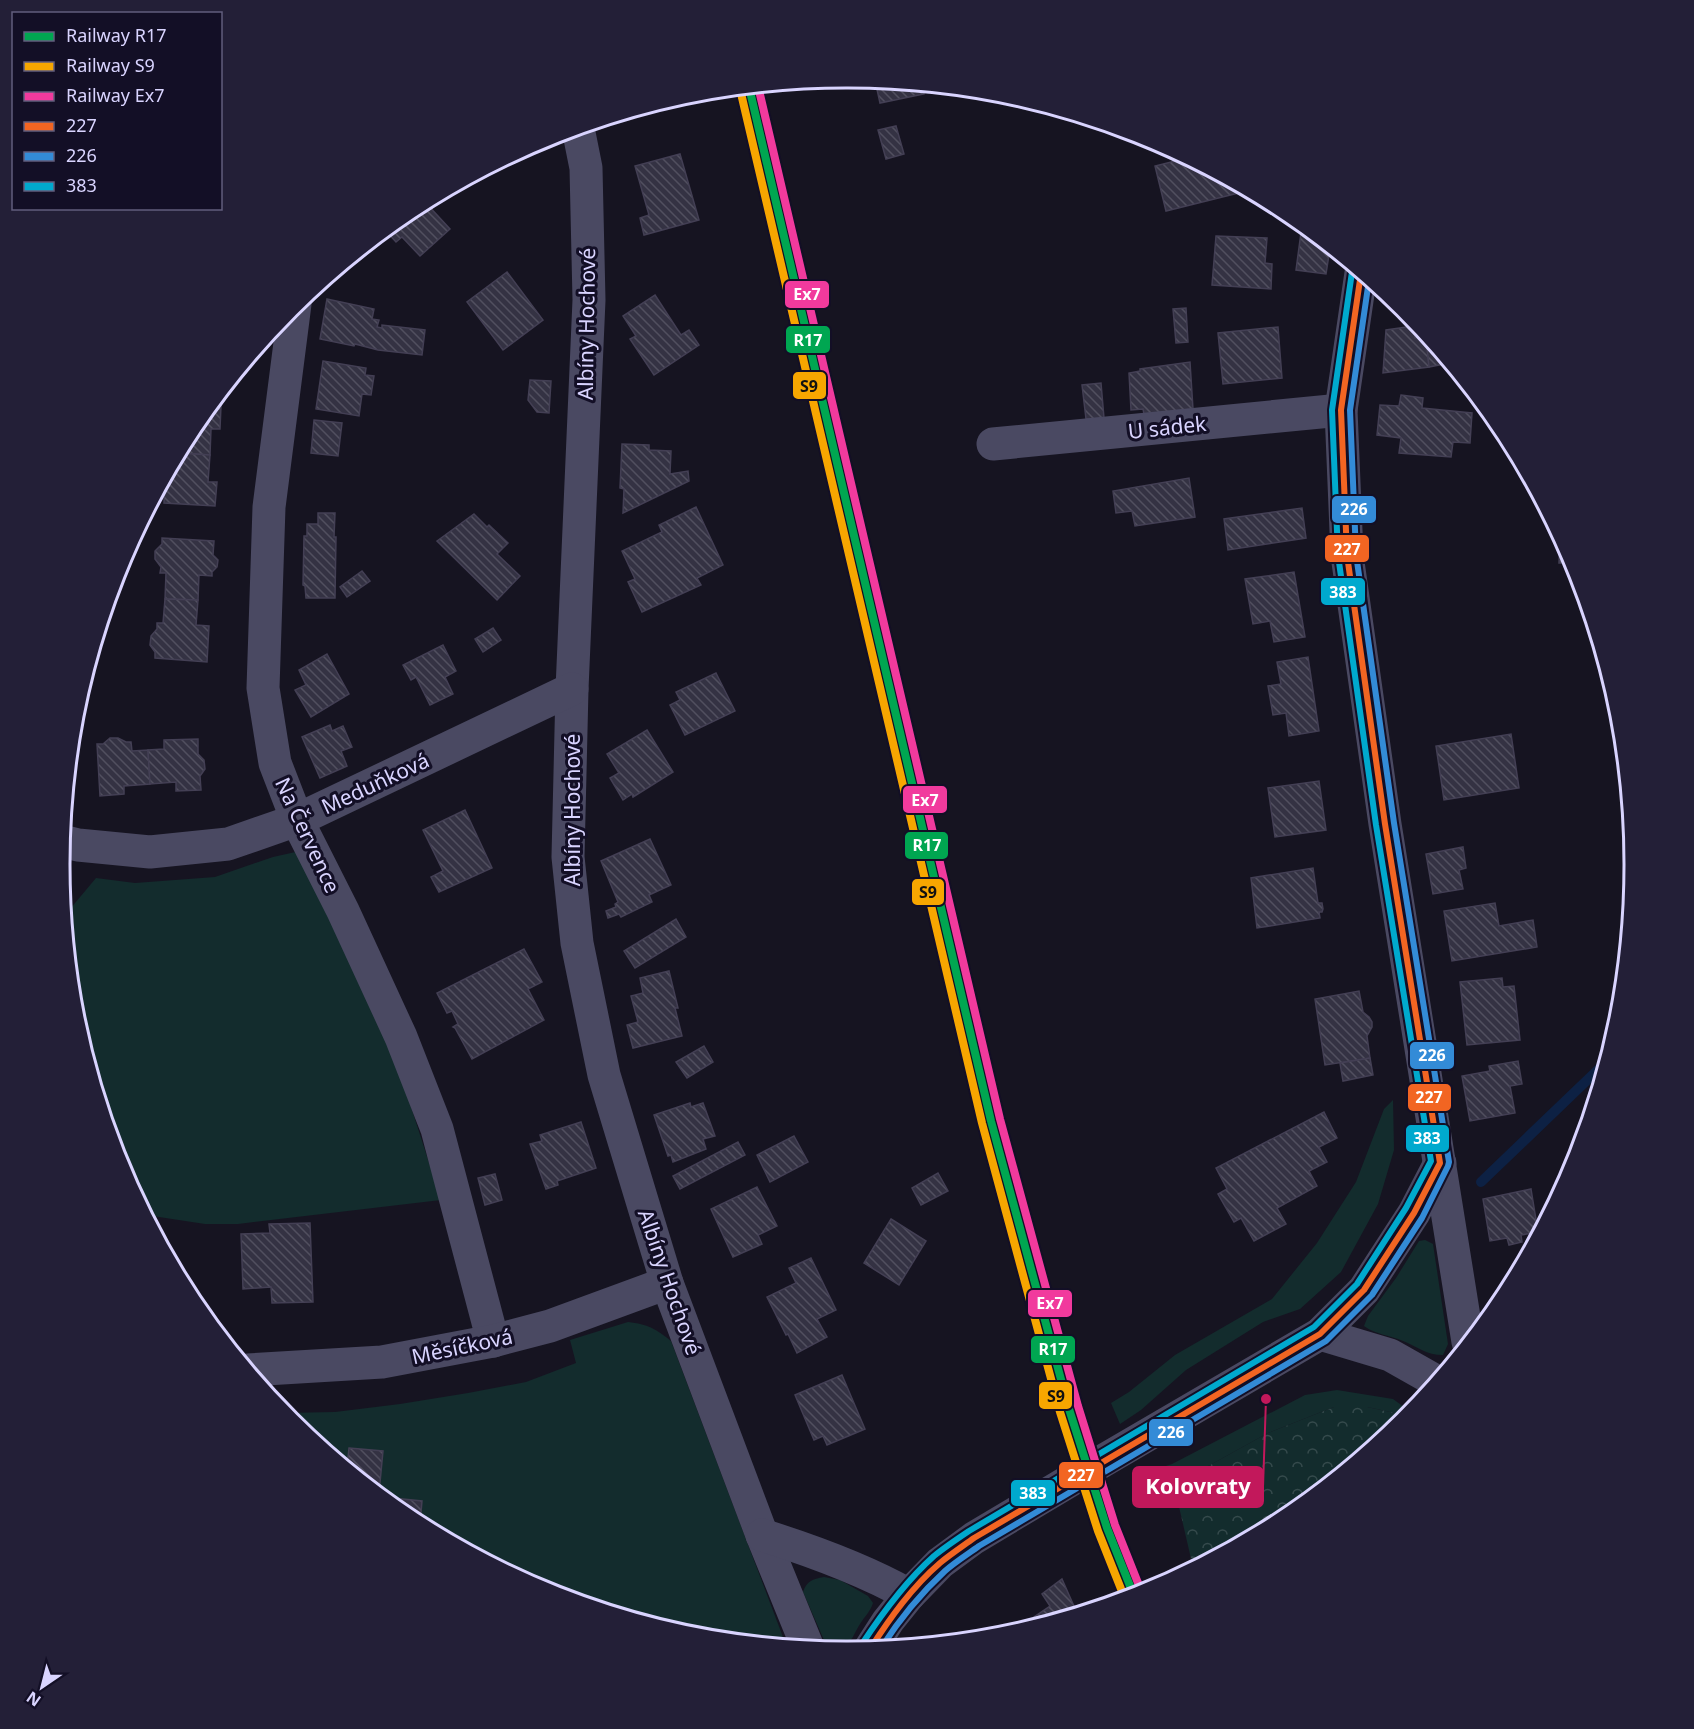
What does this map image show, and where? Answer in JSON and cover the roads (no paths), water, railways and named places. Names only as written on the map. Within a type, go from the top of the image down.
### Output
[{"type":"street","name":"Albíny Hochové","points":[[580,136],[586,168],[589,300],[572,689],[568,857],[577,943],[604,1076],[667,1283],[762,1535],[804,1639]]},
{"type":"street","points":[[1360,282],[1341,410],[1347,555],[1385,824],[1466,1332]]},
{"type":"street","name":"Na Července","points":[[293,321],[269,507],[263,688],[275,763],[297,820],[343,911],[401,1037],[436,1129],[493,1341]]},
{"type":"street","name":"U sádek","points":[[993,444],[1341,410]]},
{"type":"street","name":"Meduňková","points":[[71,843],[150,852],[228,844],[297,820],[572,689]]},
{"type":"street","points":[[876,1640],[909,1595],[940,1563],[974,1539],[1320,1334],[1364,1290],[1414,1214],[1440,1162]]},
{"type":"street","name":"Měsíčková","points":[[258,1369],[382,1362],[493,1341],[550,1326],[667,1283]]},
{"type":"street","points":[[1320,1334],[1390,1355],[1430,1377]]},
{"type":"street","points":[[762,1535],[806,1549],[881,1579],[909,1595]]},
{"type":"waterway","points":[[1481,1182],[1595,1073]]},
{"type":"rail line","name":"Ex7","points":[[760,94],[1000,1119],[1078,1406],[1115,1525],[1138,1584]]},
{"type":"rail line","name":"R17","points":[[751,95],[991,1121],[1069,1409],[1107,1528],[1130,1587]]},
{"type":"rail line","name":"S9","points":[[742,96],[982,1123],[1060,1412],[1098,1531],[1122,1591]]},
{"type":"place","name":"Kolovraty","points":[[1266,1399]]}]
